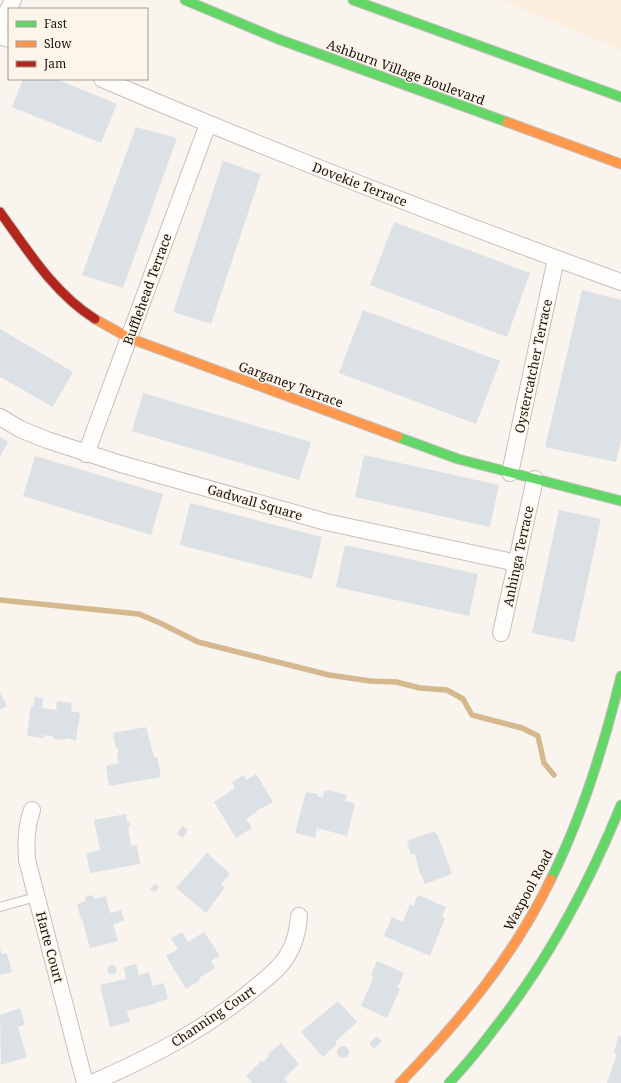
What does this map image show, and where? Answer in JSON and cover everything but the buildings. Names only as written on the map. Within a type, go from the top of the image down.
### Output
[{"type":"main road","name":"Ashburn Village Boulevard","points":[[185,0],[278,39],[621,164]]},
{"type":"main road","points":[[354,0],[621,97]]},
{"type":"main road","name":"Garganey Terrace","points":[[0,212],[48,277],[72,302],[100,323],[129,338],[458,459],[621,500]]},
{"type":"main road","points":[[620,681],[621,701]]},
{"type":"main road","name":"Waxpool Road","points":[[400,1083],[426,1062],[494,974],[527,924],[544,894],[578,820],[607,736],[620,681]]},
{"type":"main road","points":[[449,1081],[510,1010],[545,959],[566,923],[602,852],[621,805]]},
{"type":"street","points":[[0,26],[8,10]]},
{"type":"street","name":"Dovekie Terrace","points":[[104,80],[208,124],[512,243],[621,282]]},
{"type":"street","name":"Bufflehead Terrace","points":[[86,454],[208,124]]},
{"type":"street","name":"Oystercatcher Terrace","points":[[510,472],[556,259]]},
{"type":"street","name":"Gadwall Square","points":[[0,417],[20,429],[86,454],[326,522],[516,563]]},
{"type":"street","name":"Anhinga Terrace","points":[[501,633],[535,479]]},
{"type":"street","name":"Harte Court","points":[[32,810],[28,820],[26,840],[27,860],[85,1083]]},
{"type":"street","name":"Channing Court","points":[[92,1083],[138,1063],[184,1038],[238,1002],[268,978],[286,958],[295,941],[299,916]]},
{"type":"lane","points":[[0,907],[36,897]]},
{"type":"shaded area","points":[[501,0],[621,0],[621,50]]},
{"type":"waterway","points":[[0,600],[139,614],[198,642],[329,675],[370,681],[396,682],[420,688],[447,690],[463,699],[472,715],[522,728],[538,736],[544,763],[554,775]]},
{"type":"traffic: fast","points":[[185,0],[278,39],[507,122]]},
{"type":"traffic: fast","points":[[353,0],[621,97]]},
{"type":"traffic: fast","points":[[398,437],[458,459],[621,501]]},
{"type":"traffic: fast","points":[[551,879],[573,830],[592,779],[621,676]]},
{"type":"traffic: fast","points":[[449,1083],[478,1050],[514,1003],[549,950],[581,894],[621,805]]},
{"type":"traffic: slow","points":[[507,122],[621,164]]},
{"type":"traffic: slow","points":[[95,319],[129,338],[398,437]]},
{"type":"traffic: slow","points":[[400,1083],[422,1060],[484,987],[520,935],[551,879]]},
{"type":"traffic: jam","points":[[0,212],[54,284],[80,309],[95,319]]}]
